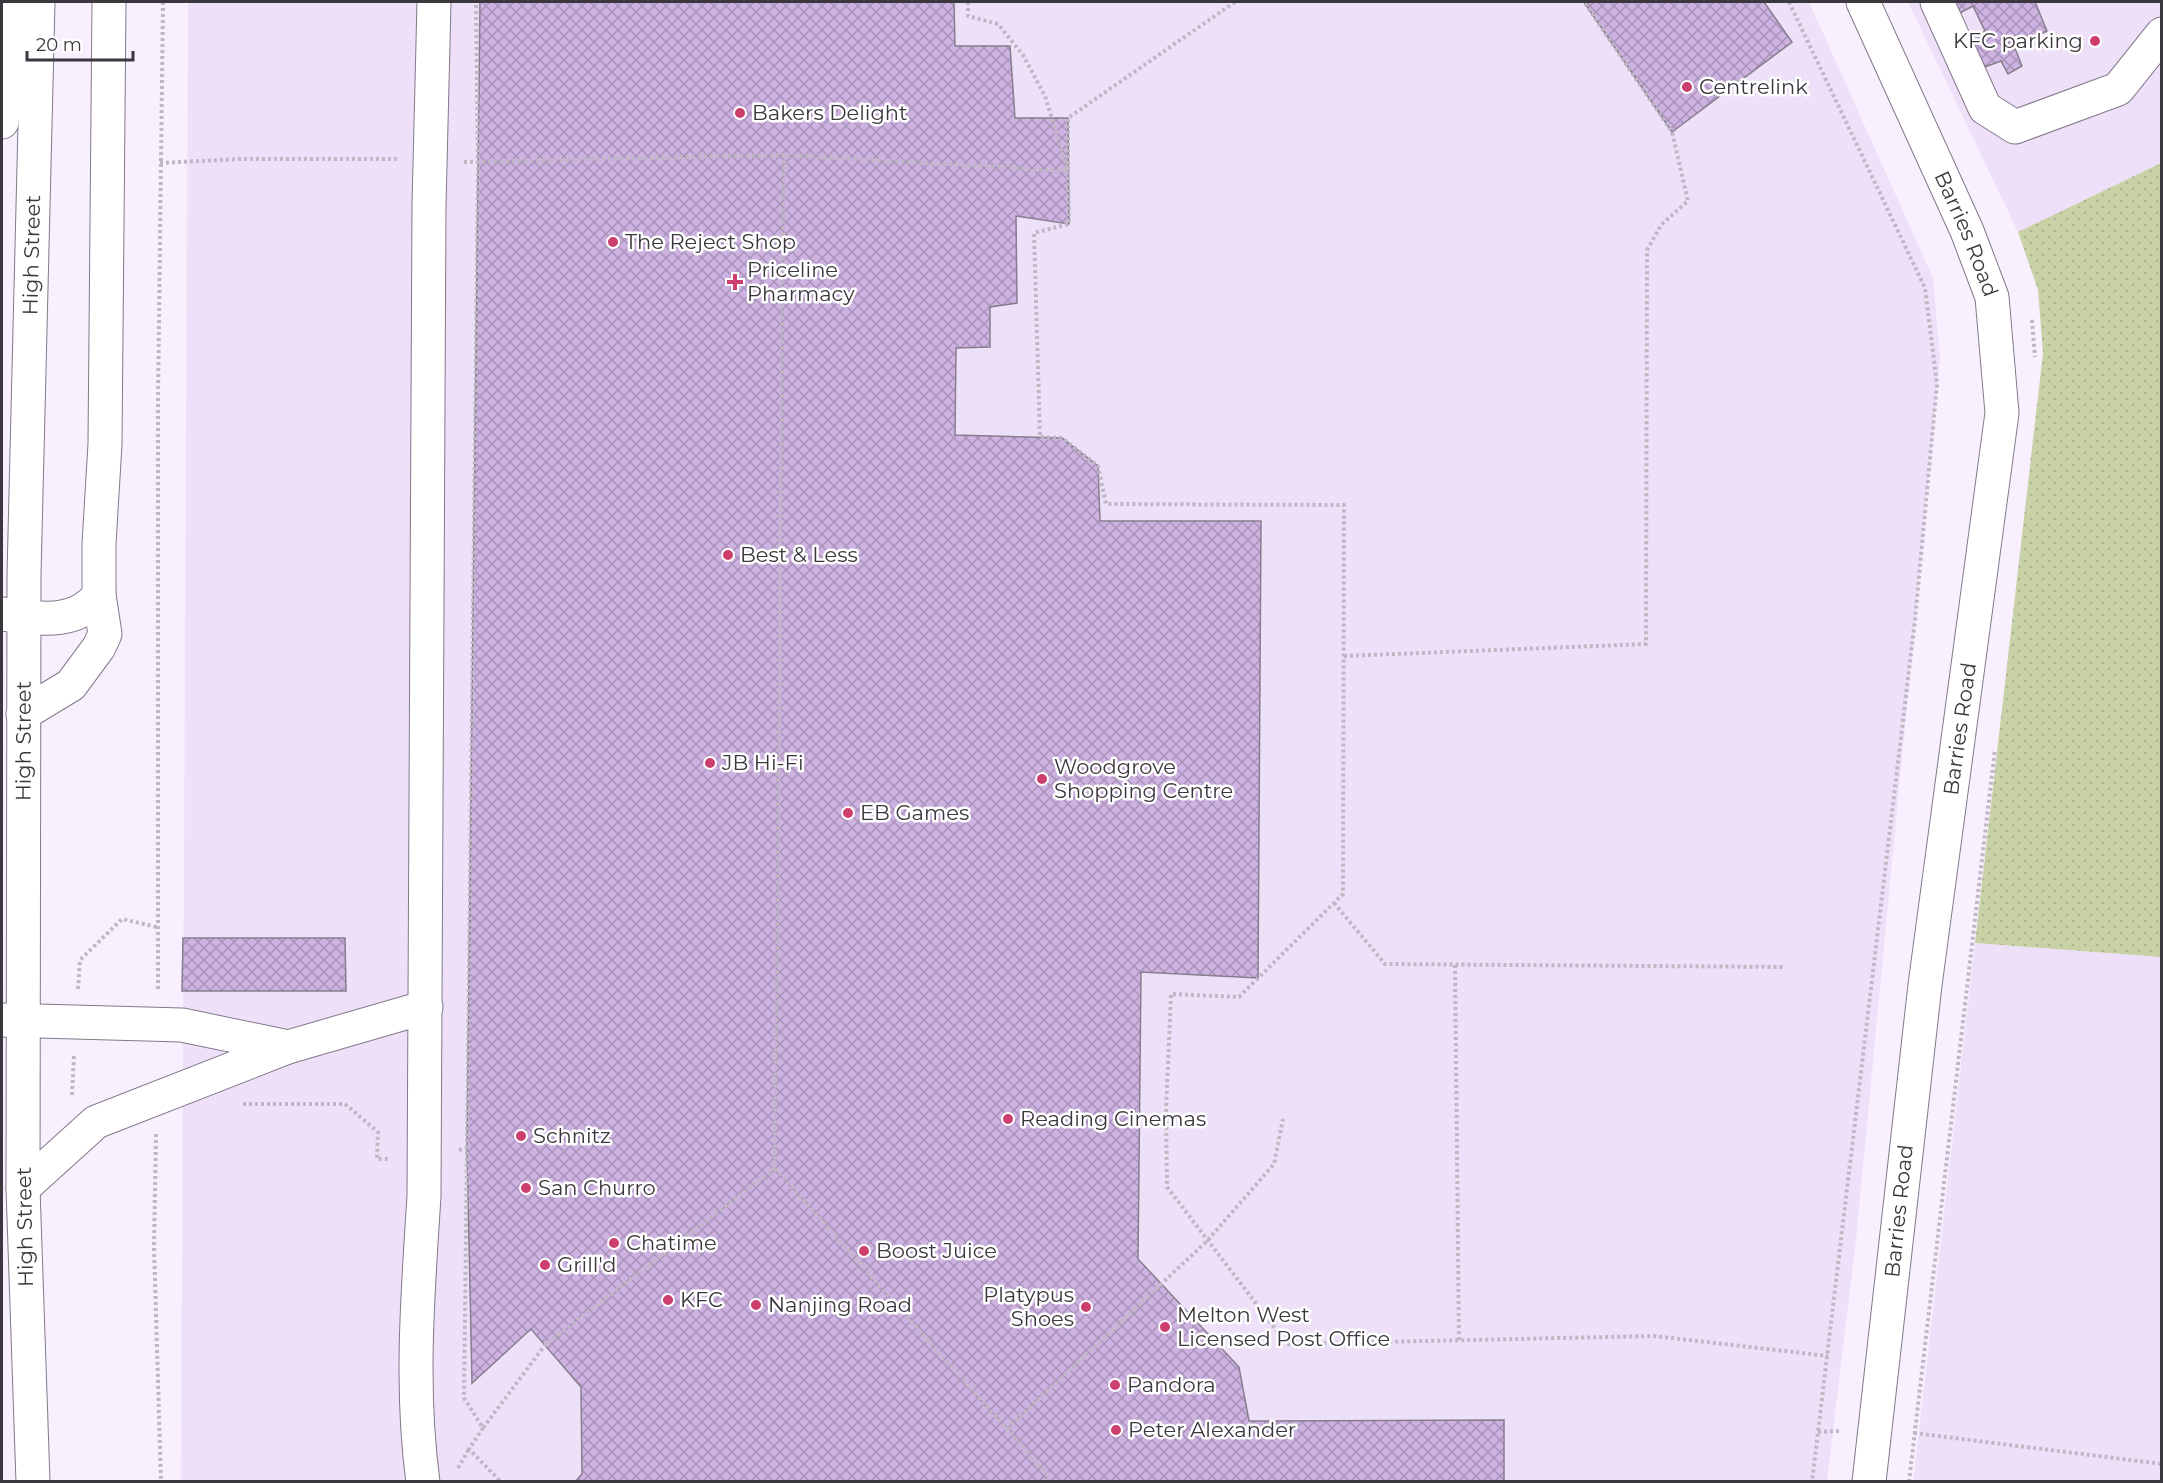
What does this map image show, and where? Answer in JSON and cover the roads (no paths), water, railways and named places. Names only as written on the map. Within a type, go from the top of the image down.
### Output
[{"type":"street","points":[[2,122],[9,2]]},
{"type":"street","name":"High Street","points":[[33,1482],[23,1188],[13,1021],[23,714],[13,616],[38,2]]},
{"type":"street","points":[[23,714],[71,685],[99,647],[105,627],[99,595],[105,444],[109,2]]},
{"type":"street","points":[[423,1482],[416,1432],[426,1007],[423,949],[429,160],[434,2]]},
{"type":"street","name":"Barries Road","points":[[1863,2],[1967,231],[1992,297],[2002,413],[1925,985],[1869,1482]]},
{"type":"street","points":[[1937,2],[1985,108],[2015,127],[2118,89],[2162,34]]},
{"type":"street","points":[[13,616],[62,619],[83,612],[99,595]]},
{"type":"street","points":[[23,1188],[96,1122],[288,1047],[426,1007]]},
{"type":"street","points":[[13,1021],[182,1024],[288,1047]]},
{"type":"place","name":"KFC parking","points":[[2095,41]]},
{"type":"place","name":"Centrelink","points":[[1687,87]]},
{"type":"place","name":"Bakers Delight","points":[[740,113]]},
{"type":"place","name":"The Reject Shop","points":[[613,242]]},
{"type":"place","name":"Priceline Pharmacy","points":[[735,282]]},
{"type":"place","name":"Best & Less","points":[[728,555]]},
{"type":"place","name":"JB Hi-Fi","points":[[710,763]]},
{"type":"place","name":"Woodgrove Shopping Centre","points":[[1042,779]]},
{"type":"place","name":"EB Games","points":[[848,813]]},
{"type":"place","name":"Reading Cinemas","points":[[1008,1119]]},
{"type":"place","name":"Schnitz","points":[[521,1136]]},
{"type":"place","name":"San Churro","points":[[526,1188]]},
{"type":"place","name":"Chatime","points":[[614,1243]]},
{"type":"place","name":"Boost Juice","points":[[864,1251]]},
{"type":"place","name":"Grill'd","points":[[545,1265]]},
{"type":"place","name":"KFC","points":[[668,1300]]},
{"type":"place","name":"Nanjing Road","points":[[756,1305]]},
{"type":"place","name":"Platypus Shoes","points":[[1086,1307]]},
{"type":"place","name":"Melton West Licensed Post Office","points":[[1165,1327]]},
{"type":"place","name":"Pandora","points":[[1115,1385]]},
{"type":"place","name":"Peter Alexander","points":[[1116,1430]]}]
